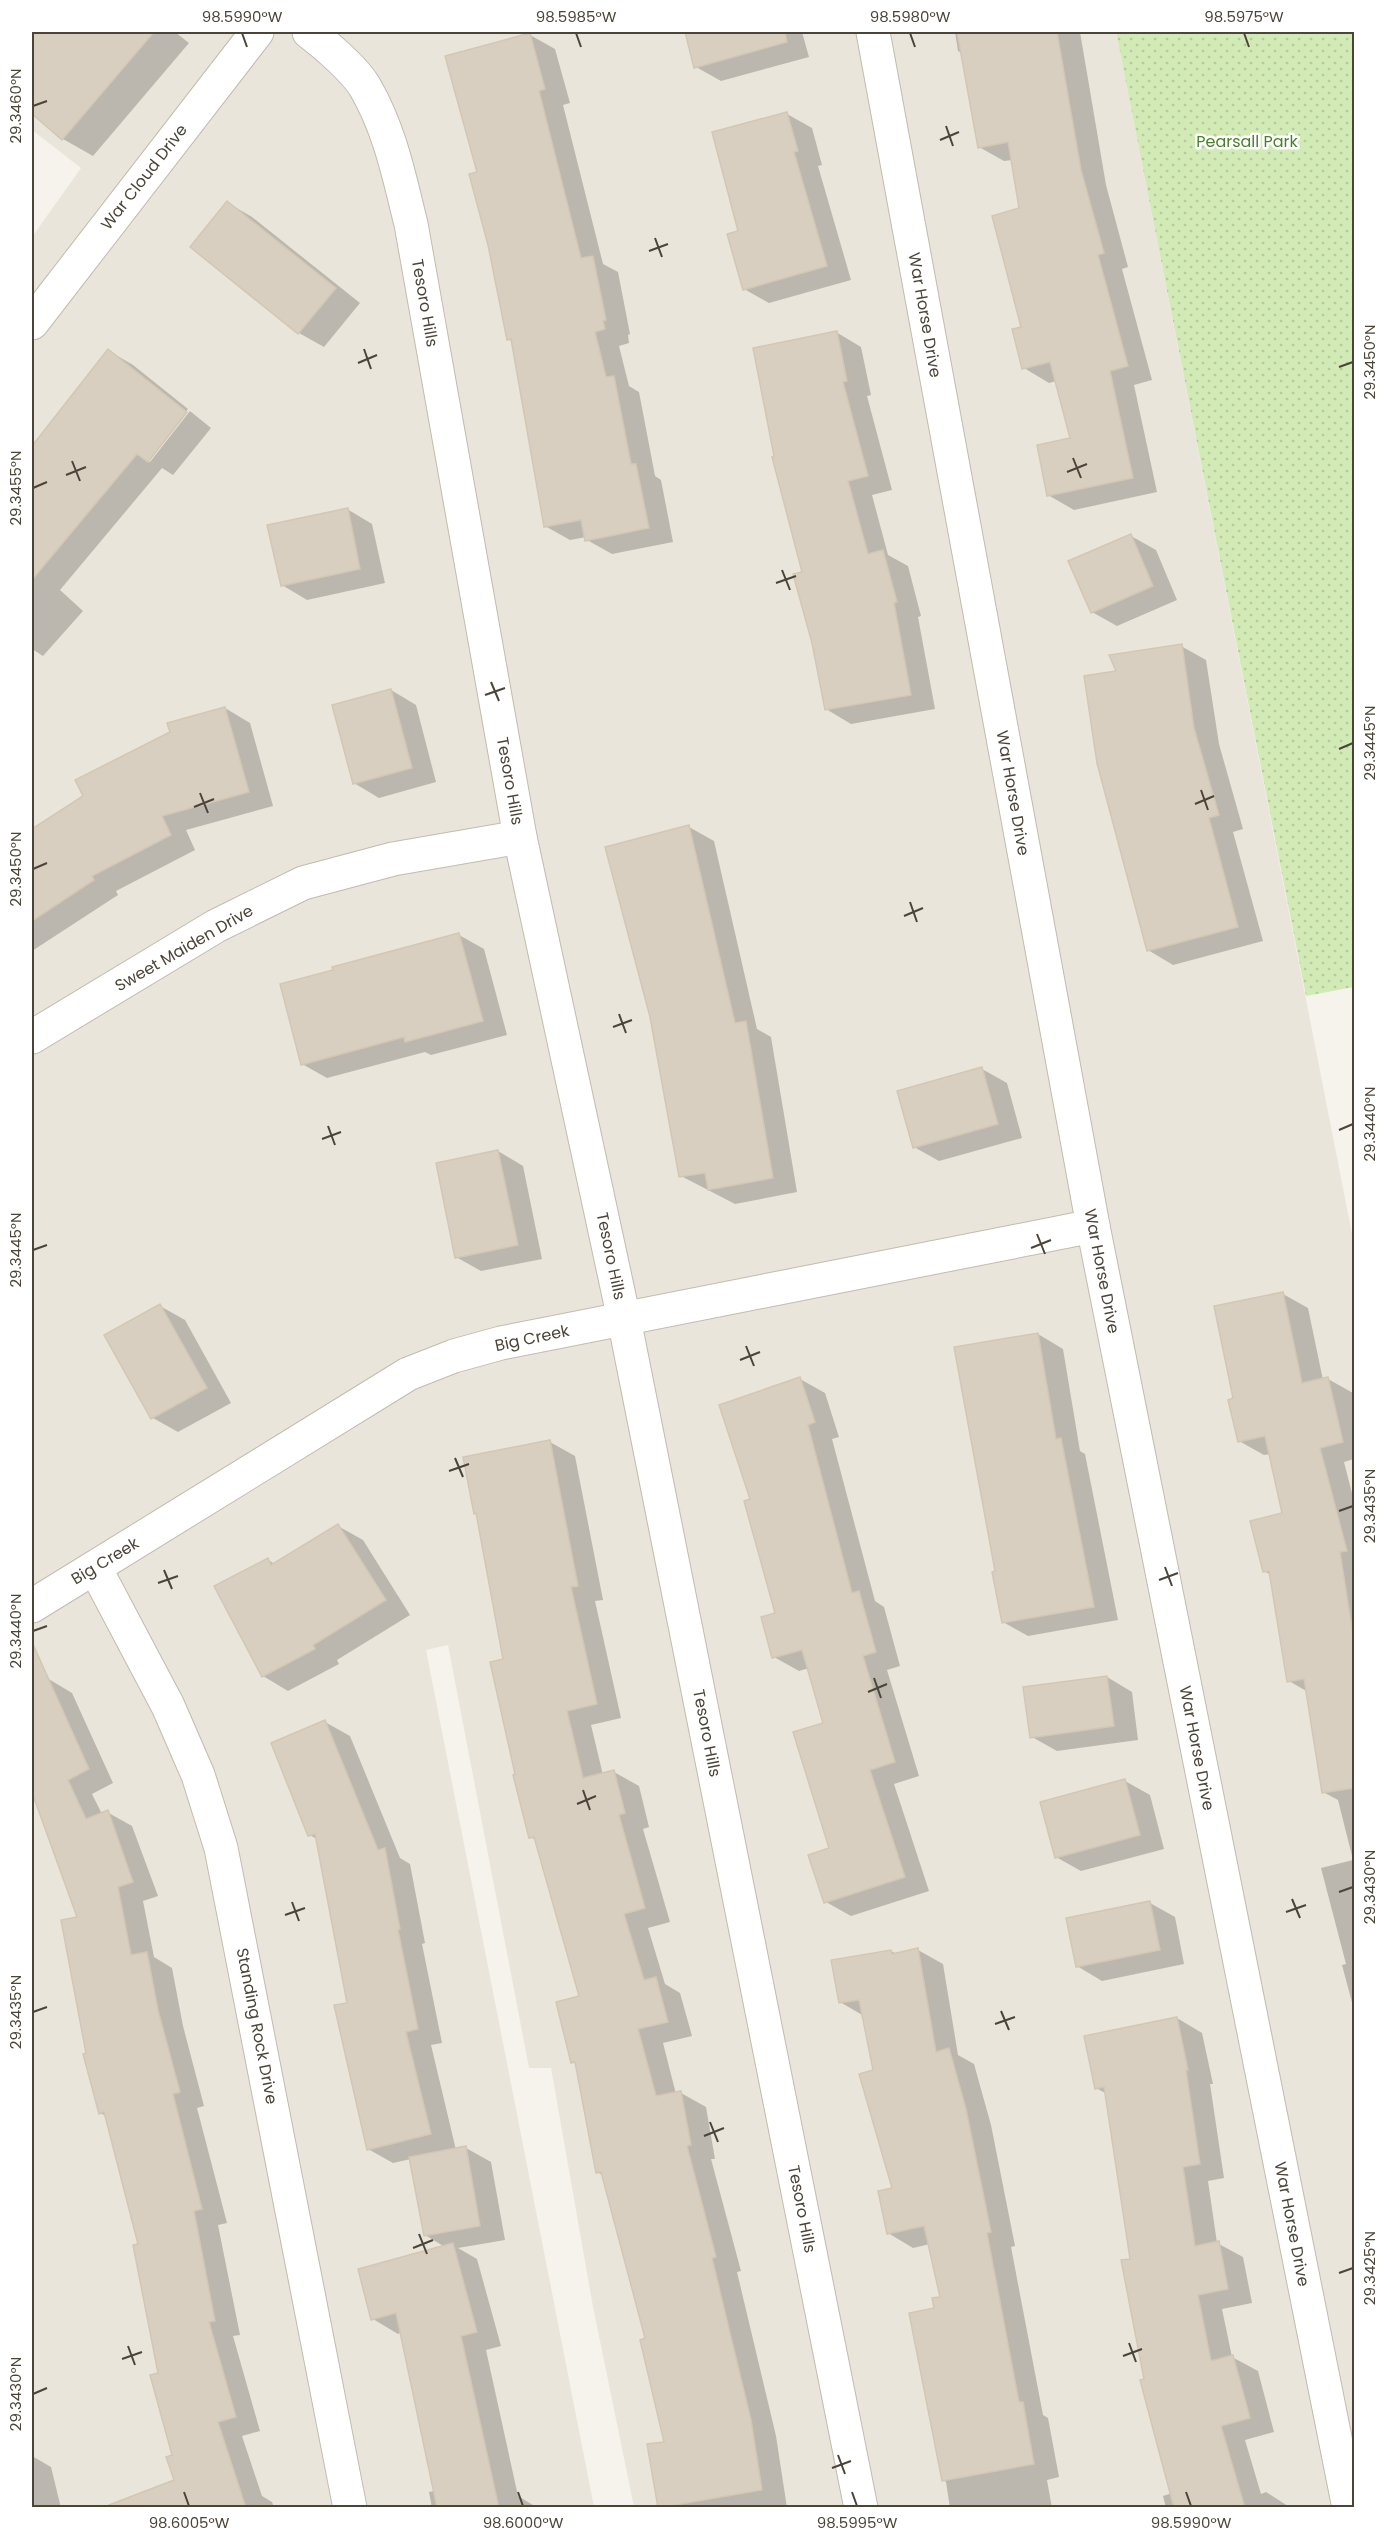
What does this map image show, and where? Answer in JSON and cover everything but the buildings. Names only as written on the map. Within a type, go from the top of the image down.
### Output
[{"type":"street","name":"War Cloud Drive","points":[[32,323],[257,32]]},
{"type":"street","name":"Tesoro Hills","points":[[309,32],[324,43],[364,85],[391,140],[411,224],[520,837],[624,1319],[861,2508]]},
{"type":"street","name":"War Horse Drive","points":[[873,32],[1093,1226],[1349,2508]]},
{"type":"street","name":"Sweet Maiden Drive","points":[[32,1038],[216,926],[303,883],[393,859],[520,837]]},
{"type":"street","name":"Big Creek","points":[[32,1606],[408,1374],[454,1356],[501,1343],[1093,1226]]},
{"type":"street","name":"Standing Rock Drive","points":[[95,1568],[168,1706],[198,1775],[221,1848],[350,2508]]},
{"type":"shaded area","points":[[32,32],[1116,32],[1354,1244],[1354,2507],[634,2507],[593,2307],[551,2068],[529,2068],[448,1645],[426,1650],[594,2507],[32,2508],[32,237],[81,168],[32,130]]},
{"type":"green space","name":"Pearsall Park","points":[[1116,32],[1354,32],[1354,987],[1306,996]]}]
